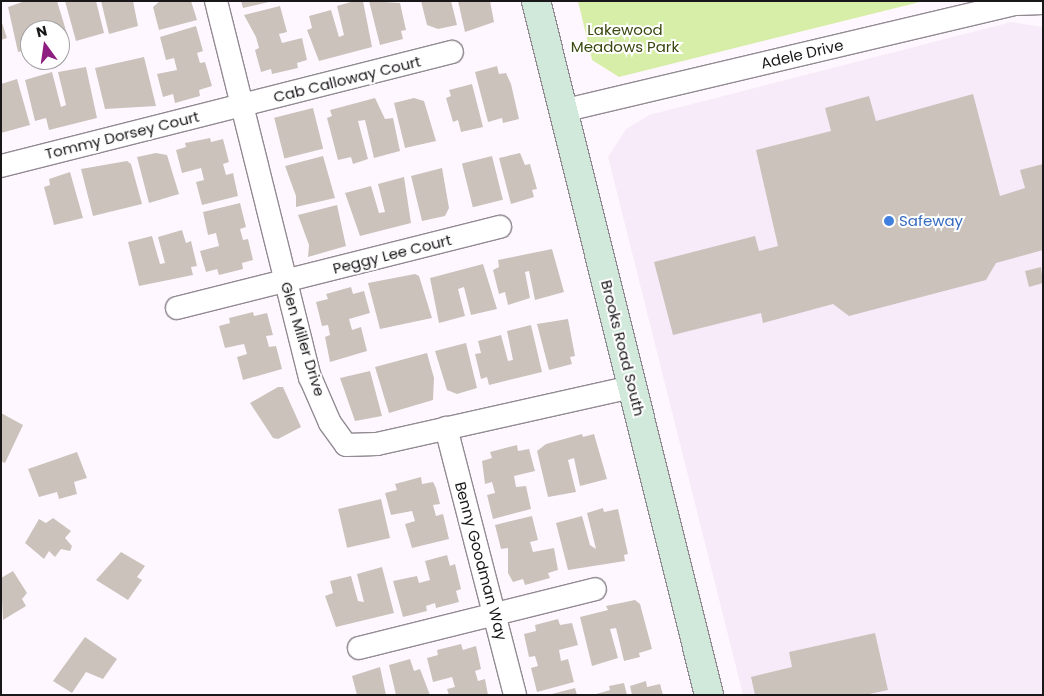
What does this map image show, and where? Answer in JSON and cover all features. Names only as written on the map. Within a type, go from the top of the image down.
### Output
[{"type":"street","name":"Glen Miller Drive","points":[[216,1],[310,377],[330,423],[346,445],[377,444],[633,387]]},
{"type":"street","name":"Brooks Road South","points":[[536,1],[562,111],[710,695]]},
{"type":"street","name":"Adele Drive","points":[[562,111],[1016,4],[1043,3]]},
{"type":"street","name":"Cab Calloway Court","points":[[242,105],[452,52]]},
{"type":"street","name":"Tommy Dorsey Court","points":[[1,166],[242,105]]},
{"type":"street","name":"Peggy Lee Court","points":[[178,308],[500,227]]},
{"type":"street","name":"Benny Goodman Way","points":[[446,428],[496,614],[515,695]]},
{"type":"street","points":[[359,648],[595,589]]},
{"type":"shaded area","points":[[1011,22],[1043,27],[1043,695],[743,695],[608,157],[626,129],[649,115]]},
{"type":"green space","name":"Lakewood Meadows Park","points":[[578,1],[924,1],[619,77],[592,60]]},
{"type":"building","points":[[25,1],[57,1],[63,20],[20,20],[20,52],[18,52],[8,7]]},
{"type":"building","points":[[65,1],[96,1],[104,33],[76,41]]},
{"type":"building","points":[[101,1],[133,1],[138,26],[109,34]]},
{"type":"building","points":[[160,1],[191,1],[197,20],[159,30],[153,7]]},
{"type":"building","points":[[241,1],[269,1],[269,2],[243,8]]},
{"type":"building","points":[[354,1],[363,1],[372,47],[319,61],[307,30],[312,28],[309,16],[331,10],[339,37],[344,35],[337,6]]},
{"type":"building","points":[[369,1],[400,3],[406,30],[401,31],[403,39],[380,45]]},
{"type":"building","points":[[421,1],[451,1],[457,25],[438,29],[427,25]]},
{"type":"building","points":[[458,1],[490,1],[494,22],[465,32]]},
{"type":"building","points":[[280,6],[287,32],[279,34],[282,43],[302,38],[307,60],[297,63],[298,68],[272,74],[271,69],[261,72],[255,50],[259,48],[256,37],[244,15]]},
{"type":"building","points":[[1,20],[7,38],[1,40]]},
{"type":"building","points":[[196,26],[203,51],[197,53],[200,63],[205,62],[212,86],[199,90],[200,96],[175,103],[173,94],[163,97],[157,74],[177,70],[174,58],[166,60],[160,37]]},
{"type":"building","points":[[144,57],[156,106],[105,109],[95,68]]},
{"type":"building","points":[[497,66],[499,74],[506,73],[511,84],[519,119],[503,123],[502,118],[488,122],[475,72]]},
{"type":"building","points":[[86,67],[97,118],[49,130],[46,118],[35,121],[25,80],[52,72],[61,107],[66,105],[58,72]]},
{"type":"building","points":[[17,79],[30,125],[1,133],[1,84]]},
{"type":"building","points":[[472,84],[483,127],[461,132],[458,120],[453,122],[446,98],[451,96],[449,90]]},
{"type":"building","name":"Safeway","points":[[973,94],[1000,196],[1025,188],[1020,170],[1043,164],[1043,250],[996,263],[986,280],[849,316],[833,304],[763,323],[761,313],[673,335],[654,262],[755,236],[759,251],[778,246],[756,150],[831,131],[825,108],[869,96],[876,121]]},
{"type":"building","points":[[375,98],[385,119],[393,118],[400,151],[374,158],[365,120],[358,121],[368,159],[353,164],[351,157],[338,160],[327,118],[332,116],[330,110]]},
{"type":"building","points":[[414,98],[424,101],[436,141],[405,148],[394,103]]},
{"type":"building","points":[[313,108],[323,149],[284,158],[274,118]]},
{"type":"building","points":[[210,138],[211,142],[223,139],[229,162],[223,164],[226,175],[233,173],[238,196],[202,205],[196,182],[204,180],[201,168],[182,173],[176,150],[186,147],[185,143]]},
{"type":"building","points":[[156,153],[167,155],[179,194],[149,203],[137,157]]},
{"type":"building","points":[[520,153],[525,165],[530,164],[537,189],[532,190],[534,197],[511,204],[499,158]]},
{"type":"building","points":[[323,156],[335,198],[296,207],[296,196],[285,166]]},
{"type":"building","points":[[492,156],[503,200],[473,207],[462,163]]},
{"type":"building","points":[[127,161],[131,164],[142,204],[93,216],[81,169]]},
{"type":"building","points":[[442,168],[449,208],[445,216],[422,221],[411,176]]},
{"type":"building","points":[[70,172],[83,218],[54,225],[44,187],[50,185],[49,179]]},
{"type":"building","points":[[404,177],[411,223],[360,236],[345,193],[371,186],[379,213],[385,212],[378,184]]},
{"type":"building","points":[[240,203],[246,227],[240,229],[243,240],[248,239],[253,260],[242,263],[243,269],[219,275],[217,269],[206,272],[200,251],[219,246],[216,233],[208,235],[203,212]]},
{"type":"building","points":[[337,205],[346,246],[308,257],[309,245],[298,215]]},
{"type":"building","points":[[182,230],[186,243],[191,241],[197,266],[191,267],[193,275],[139,286],[128,242],[152,236],[160,264],[165,263],[158,237]]},
{"type":"building","points":[[552,249],[564,292],[535,300],[529,271],[525,272],[530,298],[508,305],[505,292],[499,294],[493,270],[499,267],[498,260]]},
{"type":"building","points":[[483,264],[497,309],[471,315],[464,287],[458,289],[465,316],[439,323],[430,278]]},
{"type":"building","points":[[1041,267],[1043,283],[1029,287],[1025,271]]},
{"type":"building","points":[[415,274],[419,276],[432,318],[380,329],[368,283]]},
{"type":"building","points":[[351,287],[353,294],[364,291],[370,313],[349,319],[352,330],[361,327],[367,351],[330,362],[325,337],[330,335],[328,325],[322,326],[316,302],[328,299],[326,294]]},
{"type":"building","points":[[253,312],[254,316],[267,313],[273,335],[266,336],[269,347],[276,346],[282,369],[243,380],[237,357],[247,354],[244,344],[225,348],[219,326],[230,323],[229,318]]},
{"type":"building","points":[[568,319],[575,356],[570,357],[572,364],[549,370],[537,324]]},
{"type":"building","points":[[531,325],[542,372],[489,385],[487,377],[481,379],[475,354],[481,353],[478,341],[501,335],[508,361],[513,360],[507,331]]},
{"type":"building","points":[[466,343],[477,388],[457,394],[447,390],[435,351]]},
{"type":"building","points":[[427,353],[434,378],[433,400],[389,413],[375,367]]},
{"type":"building","points":[[370,371],[382,416],[355,421],[340,378]]},
{"type":"building","points":[[278,387],[283,387],[301,427],[278,439],[273,438],[250,403]]},
{"type":"building","points":[[1,413],[23,425],[5,463],[1,461]]},
{"type":"building","points":[[582,434],[583,437],[594,434],[607,479],[580,486],[574,458],[568,460],[576,492],[548,497],[537,451],[546,444]]},
{"type":"building","points":[[517,445],[518,451],[529,449],[535,471],[514,476],[516,487],[526,486],[531,509],[493,519],[487,495],[495,493],[492,482],[485,484],[482,461],[492,458],[490,452]]},
{"type":"building","points":[[77,452],[87,478],[74,482],[77,494],[59,499],[57,492],[39,497],[28,469]]},
{"type":"building","points":[[421,477],[422,484],[433,482],[436,488],[440,504],[433,505],[436,516],[443,514],[449,539],[412,548],[405,524],[415,521],[412,511],[391,515],[385,493],[397,490],[395,484]]},
{"type":"building","points":[[381,499],[390,538],[347,548],[338,509]]},
{"type":"building","points":[[603,508],[604,512],[618,509],[628,554],[624,555],[625,561],[568,570],[556,523],[582,516],[590,545],[596,549],[587,513]]},
{"type":"building","points":[[532,516],[538,540],[530,542],[533,552],[554,548],[558,570],[548,573],[550,578],[525,585],[523,579],[513,582],[508,573],[508,548],[501,549],[495,525]]},
{"type":"building","points":[[53,518],[71,531],[65,538],[72,546],[70,551],[61,549],[55,557],[49,551],[44,559],[25,543],[39,519],[46,523]]},
{"type":"building","points":[[121,552],[145,566],[137,577],[142,580],[128,600],[96,580]]},
{"type":"building","points":[[447,555],[450,566],[455,564],[461,589],[456,591],[459,602],[436,608],[435,603],[426,606],[427,611],[403,617],[393,581],[417,576],[419,583],[430,580],[425,561]]},
{"type":"building","points":[[382,567],[394,613],[336,627],[325,596],[333,593],[330,581],[351,576],[358,601],[364,602],[357,574]]},
{"type":"building","points":[[13,571],[27,593],[22,599],[26,606],[3,620],[1,578]]},
{"type":"building","points":[[635,600],[640,604],[652,649],[639,653],[640,657],[624,661],[616,628],[610,629],[618,658],[592,666],[580,617],[608,610],[606,606]]},
{"type":"building","points":[[558,619],[560,625],[572,623],[578,645],[559,650],[561,661],[568,659],[574,682],[537,692],[531,668],[538,666],[535,656],[529,657],[524,634],[536,631],[535,625]]},
{"type":"building","points":[[875,633],[888,690],[865,695],[755,695],[751,677],[792,667],[789,652]]},
{"type":"building","points":[[85,637],[117,659],[103,679],[86,672],[72,693],[53,681]]},
{"type":"building","points":[[461,644],[463,650],[476,646],[481,669],[475,671],[478,681],[485,679],[488,695],[449,695],[447,689],[455,687],[452,677],[433,682],[427,658],[438,655],[437,650]]},
{"type":"building","points":[[410,659],[414,671],[420,669],[430,695],[396,695],[389,665]]},
{"type":"building","points":[[380,667],[386,695],[357,695],[352,676]]},
{"type":"building","points":[[646,681],[647,687],[660,684],[663,695],[632,695],[630,686]]},
{"type":"building","points":[[624,683],[627,695],[593,695],[610,690],[609,686]]},
{"type":"building","points":[[575,688],[577,695],[552,695],[552,694]]},
{"type":"place","name":"Safeway","points":[[889,221]]}]
